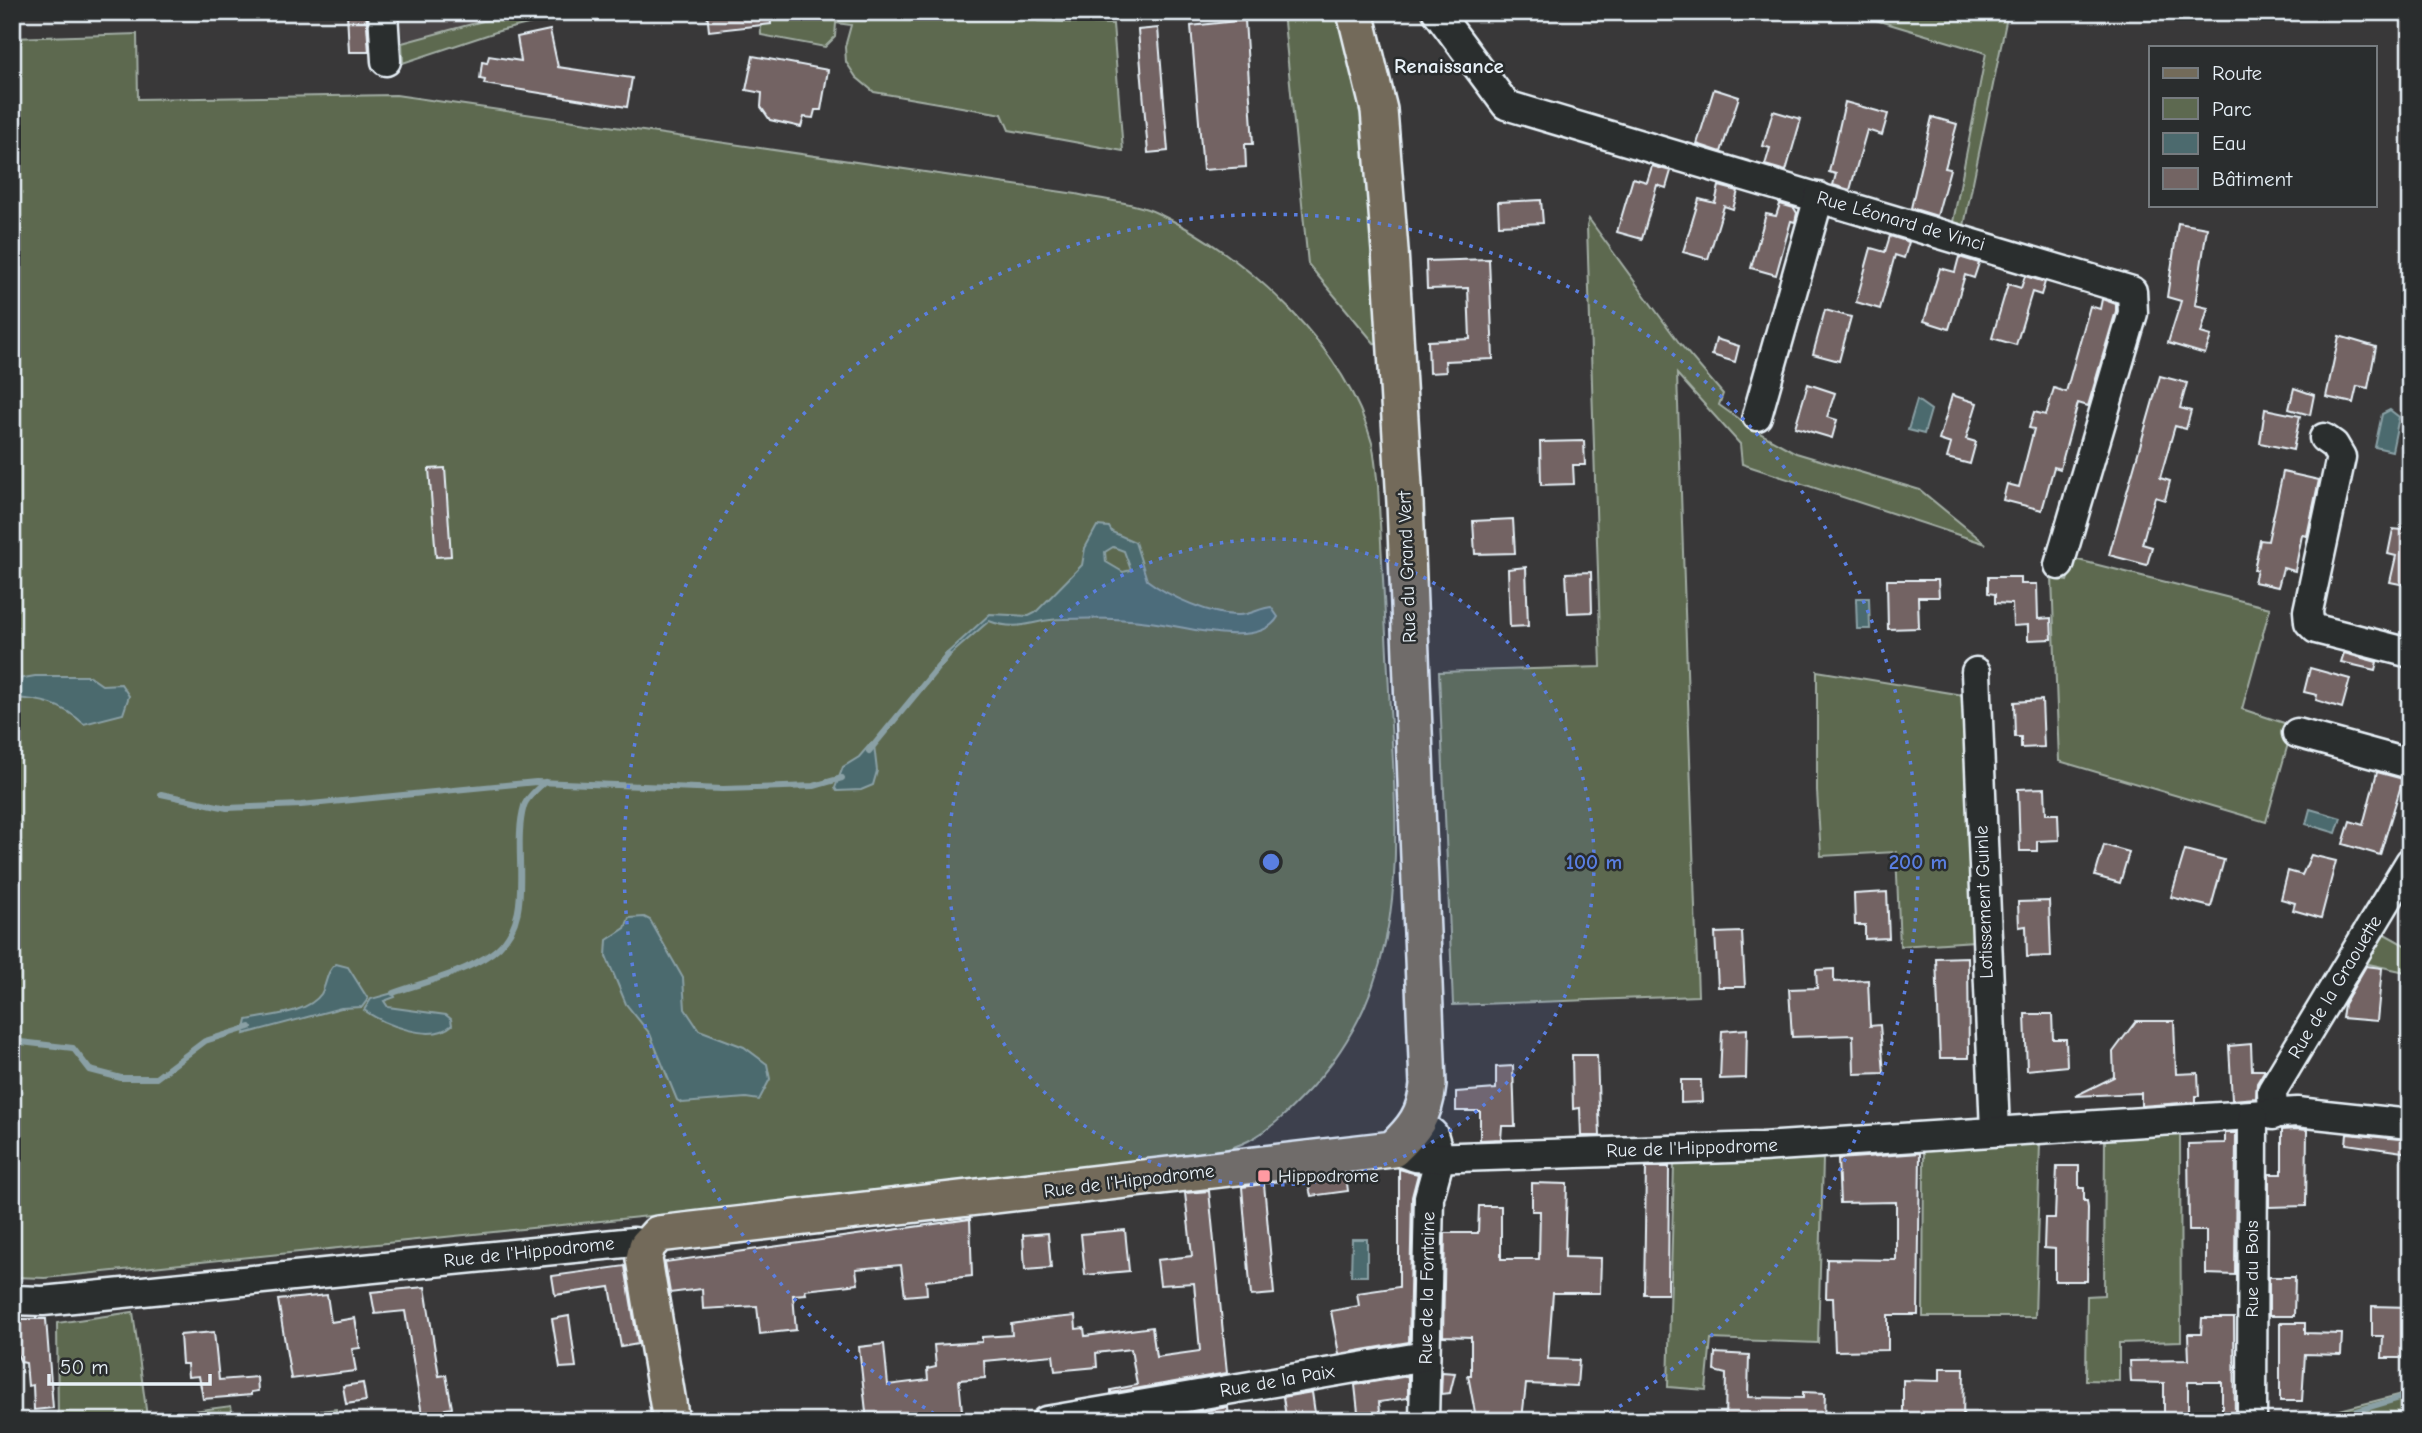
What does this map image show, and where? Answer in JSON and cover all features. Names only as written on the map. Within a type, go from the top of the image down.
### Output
[{"type":"main road","name":"Rue du Grand Vert","points":[[1356,12],[1379,110],[1398,387],[1428,1085],[1426,1105],[1419,1123]]},
{"type":"main road","points":[[1393,1149],[1419,1123]]},
{"type":"main road","name":"Rue de l'Hippodrome","points":[[647,1246],[658,1234],[671,1231],[732,1227],[1393,1149]]},
{"type":"main road","points":[[647,1246],[644,1259],[671,1421]]},
{"type":"street","points":[[383,12],[386,61]]},
{"type":"street","name":"Rue Léonard de Vinci","points":[[1437,12],[1506,105],[2132,291],[2133,313],[2059,565]]},
{"type":"street","points":[[1757,416],[1819,197]]},
{"type":"street","points":[[2324,438],[2334,445],[2341,457],[2308,611],[2309,622],[2316,629],[2410,653]]},
{"type":"street","name":"Lotissement Guinle","points":[[1976,672],[1995,1131]]},
{"type":"street","points":[[2297,733],[2410,764]]},
{"type":"street","name":"Rue de la Graouette","points":[[2263,1116],[2272,1091],[2410,862]]},
{"type":"street","name":"Rue de l'Hippodrome","points":[[1393,1149],[1414,1157],[1440,1157],[1762,1147],[2297,1112],[2410,1124]]},
{"type":"street","name":"Rue du Bois","points":[[2252,1421],[2263,1116]]},
{"type":"street","points":[[1419,1123],[1433,1134],[1440,1157]]},
{"type":"street","name":"Rue de la Fontaine","points":[[1424,1421],[1429,1197],[1440,1157]]},
{"type":"street","name":"Rue de l'Hippodrome","points":[[12,1300],[43,1301],[634,1242],[647,1246]]},
{"type":"street","name":"Rue de la Paix","points":[[1046,1421],[1425,1356]]},
{"type":"shaded area","points":[[400,12],[516,12],[402,43]]},
{"type":"green space","points":[[516,12],[578,12],[499,31],[403,63],[402,43]]},
{"type":"green space","points":[[760,12],[1038,12],[1038,21],[1113,24],[1123,151],[1009,130],[1002,114],[874,92],[856,77],[846,62],[845,47],[851,25],[836,23],[835,37],[825,47],[761,35]]},
{"type":"green space","points":[[1283,12],[1338,12],[1357,93],[1369,174],[1381,339],[1375,344],[1308,264]]},
{"type":"green space","points":[[1849,12],[2008,12],[1964,226],[1953,222],[1986,53]]},
{"type":"green space","points":[[137,34],[138,99],[396,95],[1076,194],[1129,204],[1159,214],[1226,254],[1258,279],[1289,308],[1340,373],[1359,408],[1372,443],[1378,486],[1395,811],[1391,910],[1382,957],[1366,1003],[1342,1048],[1309,1090],[1273,1125],[1248,1141],[1219,1152],[1167,1163],[45,1278],[12,1277],[12,38]]},
{"type":"green space","points":[[1589,219],[1680,344],[1723,394],[1719,405],[1754,430],[1796,453],[1920,490],[1986,544],[1742,464],[1740,444],[1677,374],[1698,996],[1453,1005],[1439,672],[1601,667],[1587,226]]},
{"type":"green space","points":[[2074,559],[2270,608],[2242,709],[2293,726],[2266,822],[2059,761],[2052,577],[2067,581]]},
{"type":"green space","points":[[1817,671],[1963,695],[1975,941],[1900,946],[1896,852],[1821,856],[1817,791]]},
{"type":"green space","points":[[2381,932],[2410,948],[2410,973],[2364,963]]},
{"type":"green space","points":[[2105,1135],[2180,1135],[2181,1341],[2119,1343],[2119,1381],[2086,1380],[2087,1296],[2104,1295]]},
{"type":"green space","points":[[2040,1142],[2035,1317],[1923,1317],[1924,1147]]},
{"type":"green space","points":[[1823,1159],[1818,1343],[1711,1339],[1706,1390],[1668,1387],[1674,1165]]},
{"type":"green space","points":[[133,1312],[147,1417],[231,1406],[234,1421],[58,1421],[57,1323]]},
{"type":"green space","points":[[2410,1392],[2410,1421],[2297,1421]]},
{"type":"green space","points":[[336,1409],[338,1421],[234,1421]]},
{"type":"water","points":[[1917,400],[1931,410],[1924,434],[1908,430]]},
{"type":"water","points":[[2390,410],[2399,417],[2392,451],[2375,447],[2382,414]]},
{"type":"water","points":[[1097,526],[1109,527],[1112,532],[1135,542],[1147,580],[1166,592],[1216,612],[1243,615],[1271,607],[1278,617],[1268,627],[1254,633],[1237,634],[1117,619],[1053,620],[1019,626],[989,621],[950,655],[945,655],[990,614],[1029,616],[1035,613],[1082,565],[1085,548]],"holes":[[[1113,547],[1124,551],[1131,570],[1123,572],[1106,562],[1105,552]]]},
{"type":"water","points":[[1856,598],[1869,598],[1870,629],[1857,629]]},
{"type":"water","points":[[35,676],[89,676],[102,685],[121,684],[129,696],[123,714],[84,724],[51,704],[12,698],[12,680]]},
{"type":"water","points":[[871,743],[874,745],[877,771],[873,785],[861,790],[837,791],[835,788],[843,767],[859,757]]},
{"type":"water","points":[[2310,809],[2341,818],[2336,833],[2306,824]]},
{"type":"water","points":[[644,917],[650,920],[683,978],[685,1009],[699,1030],[744,1047],[767,1064],[770,1079],[759,1100],[746,1098],[682,1103],[677,1100],[650,1034],[626,1004],[606,956],[607,940],[625,928],[629,918]]},
{"type":"water","points":[[336,964],[348,967],[368,999],[362,1007],[341,1008],[244,1034],[247,1020],[287,1013],[315,1001],[321,994],[330,970]]},
{"type":"water","points":[[393,993],[395,997],[384,1001],[388,1007],[446,1015],[451,1019],[452,1025],[432,1033],[408,1030],[383,1021],[364,1010],[371,999]]},
{"type":"water","points":[[1352,1239],[1367,1239],[1367,1276],[1351,1276]]},
{"type":"building","points":[[347,12],[366,12],[369,52],[349,52]]},
{"type":"building","points":[[707,12],[770,12],[771,24],[709,31]]},
{"type":"building","points":[[1245,20],[1253,144],[1245,144],[1246,167],[1203,170],[1191,26]]},
{"type":"building","points":[[1158,28],[1168,151],[1148,153],[1138,30]]},
{"type":"building","points":[[550,30],[558,67],[632,78],[627,107],[484,84],[485,80],[480,79],[482,62],[487,63],[489,56],[521,61],[517,37]]},
{"type":"building","points":[[753,56],[828,70],[821,110],[815,110],[813,118],[804,117],[801,127],[770,120],[761,107],[762,93],[746,90]]},
{"type":"building","points":[[1714,89],[1739,97],[1721,152],[1697,144]]},
{"type":"building","points":[[1845,102],[1888,114],[1882,135],[1867,130],[1850,190],[1833,185],[1836,174],[1829,172]]},
{"type":"building","points":[[1773,111],[1801,119],[1786,171],[1765,165],[1770,148],[1763,146]]},
{"type":"building","points":[[1932,117],[1957,124],[1945,168],[1950,169],[1937,216],[1911,208]]},
{"type":"building","points":[[1652,166],[1671,171],[1666,188],[1657,185],[1642,239],[1617,232],[1633,178],[1647,182]]},
{"type":"building","points":[[1719,186],[1738,191],[1733,209],[1724,206],[1708,259],[1683,252],[1699,199],[1715,203]]},
{"type":"building","points":[[1541,200],[1543,223],[1499,225],[1498,202]]},
{"type":"building","points":[[1780,204],[1794,208],[1797,213],[1795,222],[1791,221],[1776,275],[1751,268],[1766,214],[1776,216]]},
{"type":"building","points":[[2178,223],[2207,228],[2195,305],[2208,308],[2201,333],[2211,336],[2205,354],[2168,343],[2181,301],[2167,297]]},
{"type":"building","points":[[1890,236],[1909,242],[1904,258],[1895,255],[1880,309],[1856,302],[1871,248],[1885,252]]},
{"type":"building","points":[[1959,257],[1979,263],[1974,278],[1965,275],[1949,329],[1924,321],[1940,268],[1955,272]]},
{"type":"building","points":[[1489,259],[1493,359],[1445,361],[1446,372],[1429,373],[1428,341],[1470,339],[1468,288],[1427,289],[1426,261]]},
{"type":"building","points":[[2025,276],[2045,282],[2041,295],[2032,292],[2016,345],[1992,338],[2008,284],[2021,288]]},
{"type":"building","points":[[2102,299],[2116,304],[2116,311],[2088,406],[2078,403],[2060,469],[2054,467],[2042,510],[2003,500],[2007,484],[2019,487],[2034,429],[2029,428],[2034,412],[2046,415],[2054,388],[2066,392],[2090,306],[2100,309]]},
{"type":"building","points":[[1825,310],[1851,317],[1839,361],[1813,354]]},
{"type":"building","points":[[2339,336],[2376,347],[2368,388],[2357,386],[2353,403],[2326,397]]},
{"type":"building","points":[[1716,339],[1739,346],[1735,362],[1712,355]]},
{"type":"building","points":[[2160,376],[2187,383],[2180,408],[2191,411],[2186,429],[2175,426],[2160,478],[2170,481],[2165,500],[2155,497],[2142,544],[2152,547],[2147,565],[2109,555]]},
{"type":"building","points":[[1808,384],[1835,393],[1827,417],[1837,420],[1832,438],[1795,427]]},
{"type":"building","points":[[2294,388],[2314,395],[2310,415],[2289,409]]},
{"type":"building","points":[[1952,395],[1977,403],[1966,439],[1976,442],[1970,464],[1947,458],[1951,444],[1939,440]]},
{"type":"building","points":[[2265,409],[2300,416],[2293,450],[2260,443]]},
{"type":"building","points":[[1584,441],[1585,465],[1573,465],[1574,484],[1541,485],[1540,442]]},
{"type":"building","points":[[445,468],[451,556],[436,557],[429,469]]},
{"type":"building","points":[[2283,472],[2319,480],[2307,536],[2302,535],[2295,571],[2283,568],[2278,587],[2254,582],[2257,570],[2254,570],[2260,540],[2268,541]]},
{"type":"building","points":[[1513,519],[1515,553],[1475,554],[1473,521]]},
{"type":"building","points":[[2403,525],[2410,526],[2410,586],[2390,582],[2396,556],[2388,554],[2393,529],[2402,530]]},
{"type":"building","points":[[1526,567],[1528,626],[1510,627],[1508,569]]},
{"type":"building","points":[[1591,572],[1592,612],[1568,613],[1566,573]]},
{"type":"building","points":[[1988,577],[2021,577],[2021,584],[2037,584],[2038,619],[2051,618],[2052,639],[2028,640],[2028,625],[2013,626],[2012,604],[1995,603],[1995,594],[1988,593]]},
{"type":"building","points":[[1887,580],[1938,580],[1939,597],[1918,597],[1919,628],[1888,629]]},
{"type":"building","points":[[2344,653],[2377,662],[2375,670],[2341,662]]},
{"type":"building","points":[[2310,668],[2350,679],[2342,708],[2316,700],[2317,695],[2304,692]]},
{"type":"building","points":[[2042,700],[2044,747],[2021,748],[2021,737],[2015,737],[2014,702]]},
{"type":"building","points":[[2377,772],[2403,779],[2380,855],[2343,844],[2350,821],[2363,825]]},
{"type":"building","points":[[2045,788],[2046,814],[2058,814],[2059,840],[2037,841],[2037,851],[2020,851],[2018,789]]},
{"type":"building","points":[[2104,845],[2129,852],[2120,883],[2095,876]]},
{"type":"building","points":[[2185,850],[2224,860],[2211,907],[2171,897]]},
{"type":"building","points":[[2311,855],[2336,861],[2321,918],[2293,910],[2295,903],[2281,899],[2288,871],[2302,875]]},
{"type":"building","points":[[1887,892],[1889,938],[1865,939],[1865,925],[1855,925],[1854,894]]},
{"type":"building","points":[[2049,901],[2051,956],[2027,957],[2026,926],[2019,927],[2018,902]]},
{"type":"building","points":[[1742,932],[1745,987],[1718,987],[1715,933]]},
{"type":"building","points":[[1968,957],[1969,1058],[1940,1058],[1936,958]]},
{"type":"building","points":[[2366,966],[2382,968],[2377,1021],[2342,1018],[2344,1004]]},
{"type":"building","points":[[1834,969],[1834,982],[1868,980],[1870,1026],[1880,1025],[1884,1073],[1854,1074],[1853,1035],[1792,1037],[1789,989],[1817,988],[1816,970]]},
{"type":"building","points":[[2025,1014],[2052,1014],[2053,1039],[2066,1039],[2067,1066],[2027,1070]]},
{"type":"building","points":[[2136,1021],[2174,1021],[2176,1074],[2198,1073],[2199,1096],[2195,1096],[2195,1102],[2141,1106],[2141,1093],[2075,1096],[2114,1077],[2113,1052]]},
{"type":"building","points":[[1747,1029],[1746,1078],[1720,1079],[1722,1031]]},
{"type":"building","points":[[2251,1044],[2252,1070],[2265,1070],[2257,1083],[2256,1098],[2232,1100],[2229,1046]]},
{"type":"building","points":[[1572,1055],[1597,1055],[1600,1136],[1581,1136],[1580,1108],[1573,1109]]},
{"type":"building","points":[[1513,1066],[1515,1126],[1502,1126],[1501,1139],[1480,1140],[1480,1111],[1456,1111],[1456,1092],[1496,1089],[1496,1067]]},
{"type":"building","points":[[1681,1080],[1701,1080],[1702,1102],[1681,1103]]},
{"type":"building","points":[[2282,1130],[2307,1130],[2306,1206],[2269,1207],[2269,1174],[2282,1174]]},
{"type":"building","points":[[2225,1133],[2236,1133],[2235,1275],[2206,1274],[2206,1231],[2189,1231],[2188,1144],[2225,1143]]},
{"type":"building","points":[[2347,1134],[2410,1140],[2410,1153],[2346,1144]]},
{"type":"building","points":[[1920,1153],[1918,1315],[1888,1315],[1888,1350],[1835,1351],[1833,1298],[1826,1298],[1827,1259],[1896,1260],[1896,1202],[1840,1203],[1838,1159]]},
{"type":"building","points":[[2057,1166],[2079,1166],[2079,1188],[2084,1188],[2084,1201],[2087,1201],[2088,1208],[2087,1281],[2055,1281],[2055,1249],[2044,1248],[2045,1218],[2055,1218]]},
{"type":"building","points":[[1646,1167],[1669,1167],[1668,1294],[1644,1294]]},
{"type":"building","points":[[1399,1169],[1418,1174],[1412,1197],[1409,1342],[1339,1354],[1331,1311],[1359,1306],[1357,1293],[1399,1287]]},
{"type":"building","points":[[1346,1175],[1348,1191],[1311,1196],[1307,1179]]},
{"type":"building","points":[[1532,1183],[1567,1184],[1565,1257],[1601,1258],[1600,1293],[1553,1293],[1548,1359],[1579,1360],[1577,1386],[1526,1384],[1522,1419],[1476,1418],[1468,1375],[1471,1375],[1471,1337],[1443,1336],[1445,1233],[1478,1233],[1479,1206],[1501,1206],[1501,1259],[1539,1259],[1540,1211],[1532,1211]]},
{"type":"building","points":[[1264,1184],[1274,1294],[1251,1296],[1242,1187]]},
{"type":"building","points":[[1209,1191],[1227,1373],[1111,1393],[1111,1390],[1137,1385],[1131,1349],[1096,1353],[1097,1367],[1055,1371],[1053,1355],[984,1361],[985,1378],[959,1380],[963,1421],[867,1421],[859,1347],[884,1344],[888,1385],[928,1380],[927,1369],[936,1367],[934,1345],[982,1342],[982,1337],[1012,1335],[1011,1324],[1045,1319],[1075,1316],[1076,1329],[1084,1328],[1085,1336],[1152,1327],[1156,1357],[1200,1351],[1194,1283],[1160,1285],[1157,1260],[1192,1256],[1185,1193]]},
{"type":"building","points":[[970,1219],[972,1276],[926,1281],[927,1294],[905,1296],[901,1265],[856,1269],[858,1284],[805,1290],[806,1294],[793,1295],[796,1330],[760,1334],[757,1306],[703,1309],[702,1289],[670,1293],[665,1262]]},
{"type":"building","points":[[1125,1230],[1129,1271],[1085,1275],[1081,1234]]},
{"type":"building","points":[[1048,1233],[1051,1268],[1025,1270],[1023,1235]]},
{"type":"building","points":[[625,1266],[638,1344],[621,1347],[610,1287],[555,1295],[552,1276]]},
{"type":"building","points":[[2269,1277],[2295,1277],[2294,1316],[2269,1316]]},
{"type":"building","points":[[425,1287],[439,1376],[446,1375],[452,1408],[445,1409],[447,1418],[430,1421],[423,1421],[405,1311],[375,1314],[371,1292]]},
{"type":"building","points":[[327,1295],[331,1322],[355,1318],[360,1348],[352,1349],[356,1371],[291,1379],[278,1300]]},
{"type":"building","points":[[2372,1306],[2409,1307],[2408,1358],[2382,1358],[2383,1336],[2372,1336]]},
{"type":"building","points":[[569,1316],[576,1367],[560,1368],[552,1319]]},
{"type":"building","points":[[2202,1318],[2234,1318],[2235,1421],[2222,1421],[2222,1382],[2188,1382],[2188,1421],[2164,1421],[2164,1383],[2131,1382],[2130,1361],[2189,1360],[2188,1334],[2201,1334]]},
{"type":"building","points":[[15,1319],[46,1319],[53,1408],[34,1410],[33,1385],[28,1386],[26,1363],[21,1362],[16,1352]]},
{"type":"building","points":[[2280,1323],[2305,1323],[2305,1333],[2342,1334],[2341,1355],[2305,1354],[2302,1401],[2280,1401]]},
{"type":"building","points":[[214,1332],[219,1380],[257,1377],[258,1391],[251,1392],[251,1395],[203,1399],[199,1376],[188,1377],[187,1364],[182,1364],[180,1335]]},
{"type":"building","points":[[1715,1353],[1749,1355],[1748,1397],[1803,1398],[1803,1392],[1825,1393],[1824,1421],[1725,1421],[1726,1374],[1714,1371]]},
{"type":"building","points":[[1940,1368],[1964,1368],[1963,1421],[1903,1421],[1903,1380],[1940,1381]]},
{"type":"building","points":[[1442,1372],[1455,1373],[1450,1393],[1441,1394]]},
{"type":"building","points":[[1408,1376],[1408,1398],[1379,1402],[1381,1421],[1359,1421],[1355,1385]]},
{"type":"building","points":[[363,1383],[366,1401],[346,1404],[343,1386]]},
{"type":"building","points":[[1312,1392],[1315,1413],[1286,1417],[1283,1397]]},
{"type":"building","points":[[1228,1407],[1229,1421],[1146,1421]]},
{"type":"waterway","points":[[869,751],[948,655]]},
{"type":"waterway","points":[[161,794],[227,808],[301,805],[536,782],[723,789],[814,786],[842,778]]},
{"type":"waterway","points":[[393,993],[469,966],[492,953],[506,939],[515,922],[519,904],[524,806],[545,782]]},
{"type":"waterway","points":[[12,1041],[73,1048],[90,1070],[121,1078],[156,1078],[205,1041],[250,1027]]},
{"type":"waterway","points":[[2323,1421],[2410,1395]]},
{"type":"place","name":"Hippodrome","points":[[1264,1176]]},
{"type":"district","name":"Renaissance","points":[[1449,66]]}]
